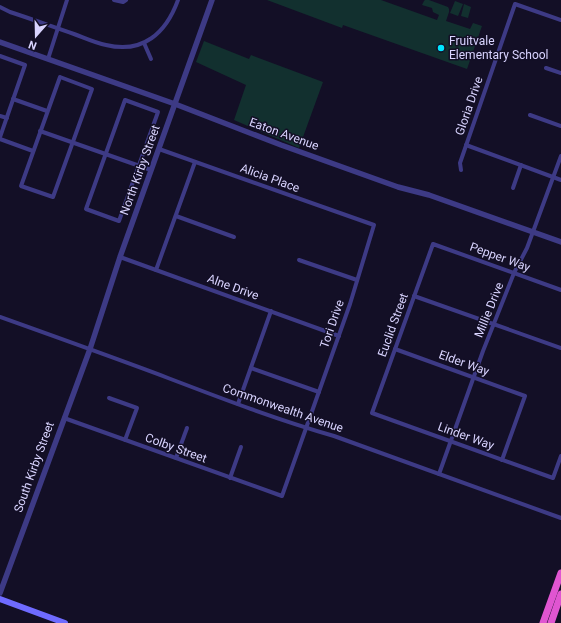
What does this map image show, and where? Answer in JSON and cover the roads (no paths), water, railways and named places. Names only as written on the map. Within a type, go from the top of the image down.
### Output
[{"type":"highway","points":[[543,623],[561,573]]},
{"type":"highway","points":[[550,623],[561,594]]},
{"type":"main road","points":[[0,599],[65,623]]},
{"type":"street","points":[[48,59],[67,0]]},
{"type":"street","points":[[114,0],[123,2],[126,0]]},
{"type":"street","points":[[0,7],[10,12],[106,46],[123,48],[144,43],[161,31],[167,24],[178,0]]},
{"type":"street","name":"North Kirby Street","points":[[90,349],[120,258],[212,0]]},
{"type":"street","name":"Gloria Drive","points":[[461,170],[460,163],[515,4],[561,20]]},
{"type":"street","name":"Eaton Avenue","points":[[0,42],[175,104],[303,153],[398,187],[429,195],[561,242]]},
{"type":"street","points":[[144,43],[152,59]]},
{"type":"street","points":[[0,56],[26,65],[0,138],[33,151]]},
{"type":"street","points":[[546,68],[561,73]]},
{"type":"street","points":[[60,77],[92,89],[53,197],[21,186],[40,131],[60,77]]},
{"type":"street","points":[[14,99],[47,111]]},
{"type":"street","points":[[125,100],[158,112],[119,221],[86,209],[106,154],[125,100]]},
{"type":"street","points":[[0,116],[7,118]]},
{"type":"street","points":[[530,116],[561,126]]},
{"type":"street","points":[[40,131],[151,170]]},
{"type":"street","points":[[466,145],[561,180]]},
{"type":"street","name":"Alicia Place","points":[[159,149],[374,225]]},
{"type":"street","name":"Millie Drive","points":[[439,474],[473,377],[514,273],[527,248],[561,156]]},
{"type":"street","points":[[156,270],[195,162]]},
{"type":"street","points":[[513,188],[521,165]]},
{"type":"street","points":[[176,216],[234,237]]},
{"type":"street","name":"Tori Drive","points":[[282,496],[350,304],[374,225]]},
{"type":"street","name":"Pepper Way","points":[[433,244],[561,290]]},
{"type":"street","name":"Euclid Street","points":[[372,413],[433,244]]},
{"type":"street","name":"Alne Drive","points":[[120,258],[339,336]]},
{"type":"street","points":[[298,260],[357,280]]},
{"type":"street","points":[[414,296],[561,348]]},
{"type":"street","points":[[238,404],[271,311]]},
{"type":"street","name":"Commonwealth Avenue","points":[[0,317],[238,404],[306,428],[334,436],[561,518]]},
{"type":"street","name":"South Kirby Street","points":[[0,593],[90,349]]},
{"type":"street","name":"Elder Way","points":[[395,349],[525,396],[502,460]]},
{"type":"street","points":[[251,368],[319,392]]},
{"type":"street","points":[[109,398],[137,408],[125,440]]},
{"type":"street","name":"Linder Way","points":[[372,413],[553,478],[561,456]]},
{"type":"street","name":"Colby Street","points":[[64,418],[282,496]]},
{"type":"street","points":[[176,458],[187,428]]},
{"type":"street","points":[[230,478],[241,447]]},
{"type":"place","name":"Fruitvale Elementary School","points":[[441,48]]}]
